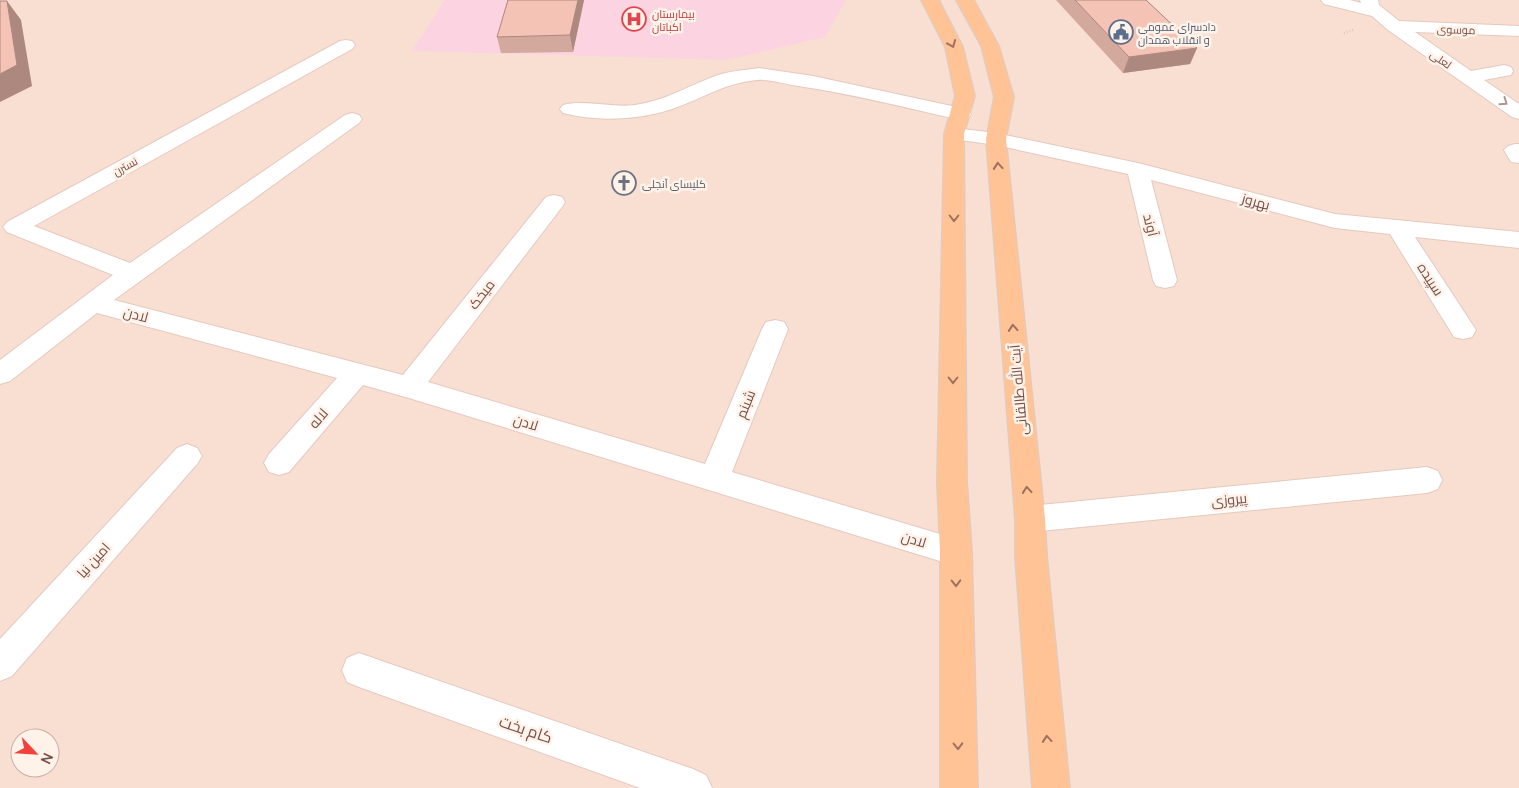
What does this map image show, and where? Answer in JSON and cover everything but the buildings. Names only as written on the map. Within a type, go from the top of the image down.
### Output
[{"type":"main road","points":[[930,0],[954,47],[965,96],[958,124],[952,482],[956,552],[959,788]]},
{"type":"main road","name":"آیت الله طالقانی","points":[[965,0],[990,46],[1004,97],[996,139],[1030,519],[1031,556],[1051,788]]},
{"type":"street","points":[[1330,0],[1374,7]]},
{"type":"street","name":"لعلی","points":[[1374,7],[1394,26],[1519,112]]},
{"type":"street","name":"موسوی","points":[[1394,26],[1519,31]]},
{"type":"street","name":"نسترن","points":[[132,273],[15,227],[346,45]]},
{"type":"street","points":[[1468,77],[1504,71]]},
{"type":"street","name":"بهروز","points":[[570,109],[624,111],[665,106],[725,79],[759,74],[813,82],[958,124],[996,139],[1138,170],[1335,221],[1519,240]]},
{"type":"street","name":"لادن","points":[[0,374],[132,273],[352,119]]},
{"type":"street","points":[[1519,150],[1515,150],[1519,158]]},
{"type":"street","name":"آوند","points":[[1138,170],[1165,280]]},
{"type":"street","name":"میخک","points":[[409,387],[554,202]]},
{"type":"street","name":"سپیده","points":[[1398,229],[1464,330]]},
{"type":"street","name":"لادن","points":[[93,303],[409,387],[956,552]]},
{"type":"street","name":"شبنم","points":[[714,479],[775,329]]},
{"type":"street","name":"لاله","points":[[279,462],[358,373]]},
{"type":"street","name":"امین نیا","points":[[0,664],[187,456]]},
{"type":"street","name":"پیروزی","points":[[1030,519],[1427,480]]},
{"type":"street","name":"کام بخت","points":[[359,670],[693,788]]},
{"type":"shaded area","points":[[0,0],[1519,0],[1519,788],[0,788]]},
{"type":"shaded area","name":"بیمارستان اکباتان","points":[[445,0],[846,0],[825,37],[727,60],[412,51]]},
{"type":"place","name":"بیمارستان اکباتان","points":[[634,19]]},
{"type":"place","name":"دادسرای عمومی و انقلاب همدان","points":[[1121,32]]},
{"type":"place","name":"کلیسای آنجلی","points":[[624,183]]}]
